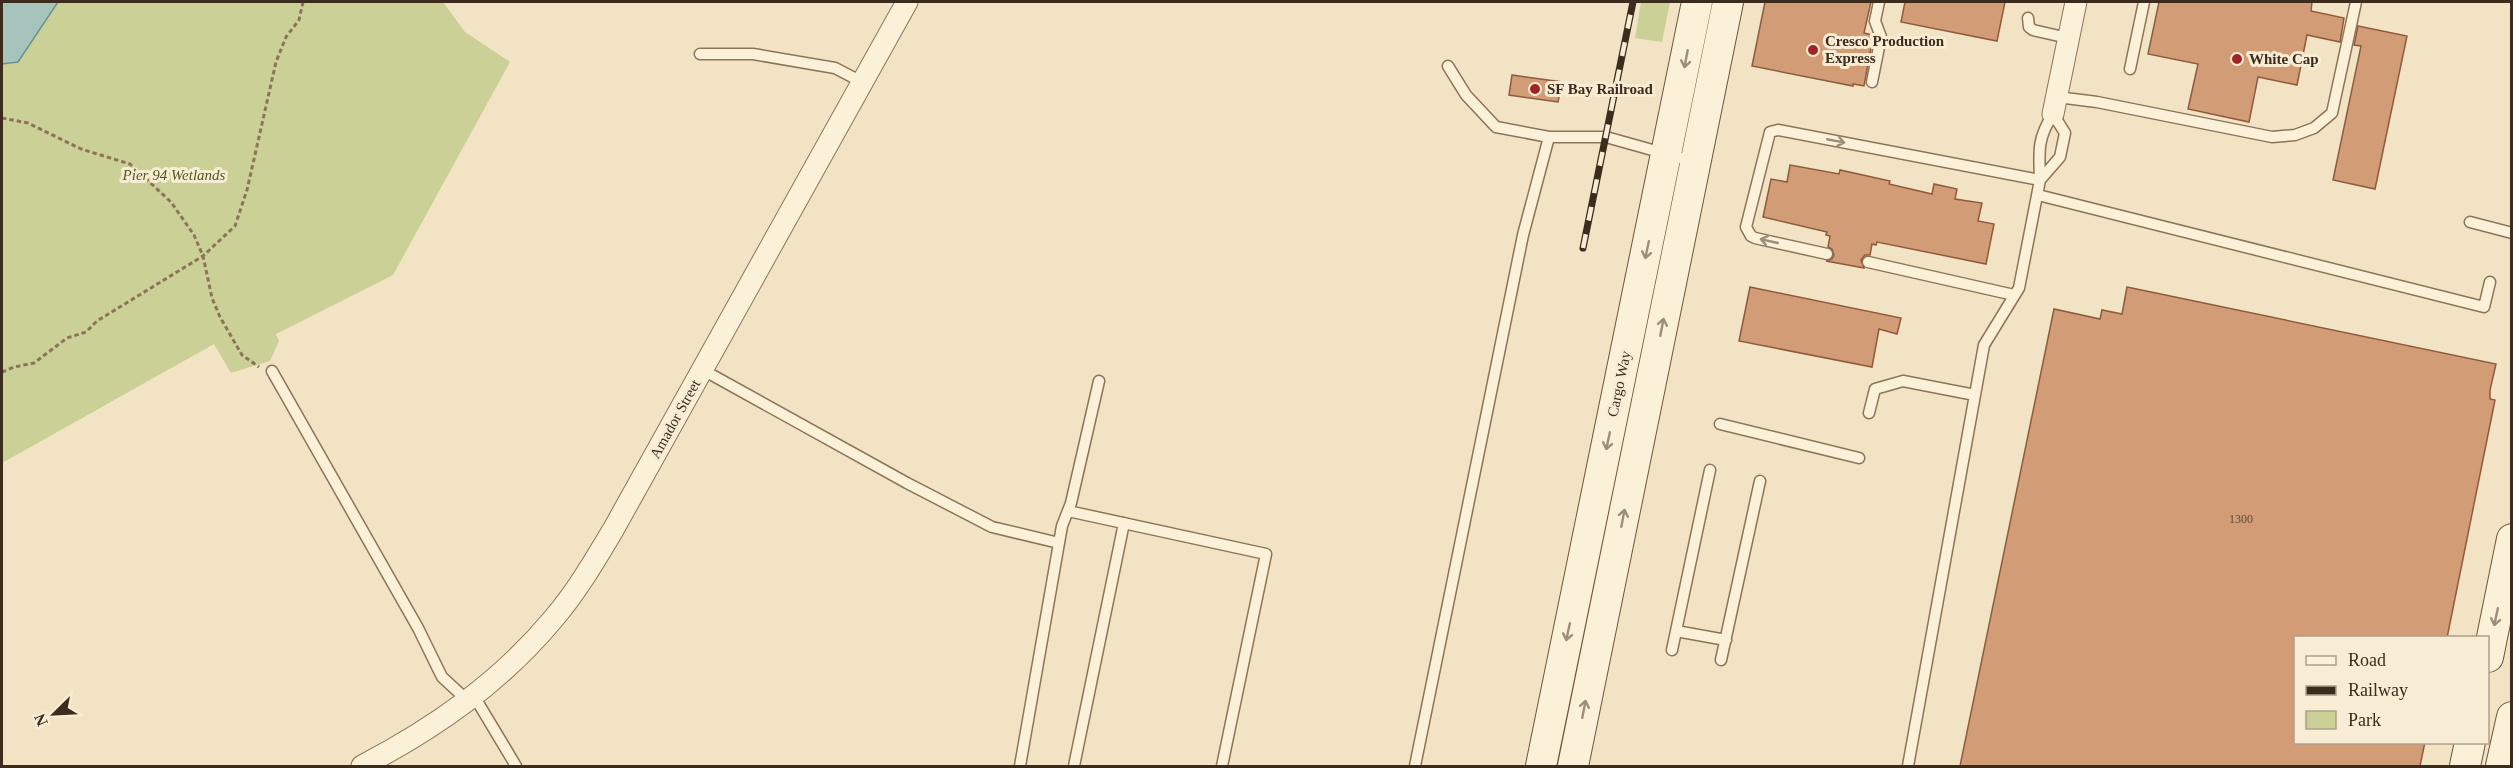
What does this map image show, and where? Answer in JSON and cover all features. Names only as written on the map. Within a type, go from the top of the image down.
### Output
[{"type":"main road","name":"Cargo Way","points":[[1541,766],[1697,2]]},
{"type":"main road","name":"Cargo Way","points":[[1573,766],[1728,2]]},
{"type":"main road","points":[[2489,647],[2511,540]]},
{"type":"main road","points":[[2501,766],[2511,717]]},
{"type":"main road","points":[[2465,766],[2470,744]]},
{"type":"street","name":"Amador Street","points":[[362,766],[407,743],[471,698],[521,654],[554,618],[585,577],[703,370],[907,2]]},
{"type":"street","points":[[2055,106],[2076,2]]},
{"type":"lane","points":[[1872,82],[1881,37],[1875,21],[1879,2]]},
{"type":"lane","points":[[2130,69],[2144,2]]},
{"type":"lane","points":[[2055,106],[2097,102],[2272,137],[2295,135],[2314,128],[2332,113],[2356,2]]},
{"type":"lane","points":[[2028,18],[2029,27],[2033,30],[2068,38]]},
{"type":"lane","points":[[700,54],[753,54],[835,68],[862,82]]},
{"type":"lane","points":[[1448,66],[1466,95],[1496,127],[1548,137],[1606,137],[1695,162]]},
{"type":"lane","points":[[1908,766],[1984,345],[2019,288],[2040,180],[2039,153],[2043,131],[2055,106]]},
{"type":"lane","points":[[2040,180],[2060,157],[2065,133],[2055,106]]},
{"type":"lane","points":[[1827,254],[1755,238],[1746,227],[1768,135],[1773,130],[2040,180]]},
{"type":"lane","points":[[1415,766],[1523,234],[1548,137]]},
{"type":"lane","points":[[2037,195],[2484,307],[2490,282]]},
{"type":"lane","points":[[2470,222],[2511,233]]},
{"type":"lane","points":[[1868,262],[2014,295]]},
{"type":"lane","points":[[703,370],[992,527],[1059,543]]},
{"type":"lane","points":[[272,371],[418,628],[442,677],[471,698],[516,766]]},
{"type":"lane","points":[[1020,766],[1059,543],[1099,381]]},
{"type":"lane","points":[[1869,413],[1875,389],[1903,381],[1975,395]]},
{"type":"lane","points":[[1720,424],[1859,458]]},
{"type":"lane","points":[[1672,650],[1710,470]]},
{"type":"lane","points":[[1721,660],[1760,481]]},
{"type":"lane","points":[[1068,511],[1266,554],[1222,766]]},
{"type":"lane","points":[[1074,766],[1124,523]]},
{"type":"lane","points":[[1676,631],[1726,640]]},
{"type":"path","points":[[2,372],[34,363],[67,338],[86,332],[98,321],[203,256],[235,226],[247,190],[276,62],[286,36],[299,20],[303,2]]},
{"type":"path","points":[[2,118],[28,123],[81,149],[130,164],[171,202],[194,234],[203,256],[212,298],[242,355],[255,366],[272,371]]},
{"type":"green space","name":"Pier 94 Wetlands","points":[[58,2],[443,2],[465,32],[510,62],[393,275],[276,334],[279,341],[270,361],[231,373],[214,344],[2,463],[2,64],[18,62]]},
{"type":"green space","points":[[1641,2],[1670,2],[1662,42],[1635,38]]},
{"type":"water","points":[[2,2],[58,2],[18,62],[2,64]]},
{"type":"building","name":"Cresco Production Express","points":[[1765,2],[1871,2],[1864,33],[1873,37],[1864,86],[1853,84],[1853,86],[1752,66]]},
{"type":"building","points":[[1905,2],[2005,2],[1997,41],[1901,22]]},
{"type":"building","name":"White Cap","points":[[2159,2],[2312,2],[2311,11],[2344,18],[2340,42],[2307,35],[2297,85],[2258,77],[2249,122],[2188,109],[2198,64],[2148,54]]},
{"type":"building","points":[[2358,26],[2407,36],[2375,189],[2333,180],[2361,46],[2354,45]]},
{"type":"building","name":"SF Bay Railroad","points":[[1512,75],[1562,82],[1558,102],[1509,95]]},
{"type":"building","points":[[1790,165],[1839,174],[1840,170],[1890,181],[1889,184],[1932,194],[1934,184],[1957,189],[1955,199],[1982,203],[1978,221],[1994,224],[1986,264],[1877,242],[1876,245],[1872,244],[1870,255],[1865,255],[1861,260],[1864,268],[1826,261],[1832,259],[1834,255],[1832,249],[1828,247],[1830,236],[1826,235],[1827,232],[1763,217],[1771,179],[1787,182]]},
{"type":"building","points":[[1750,287],[1901,318],[1897,334],[1879,329],[1872,367],[1739,341]]},
{"type":"building","points":[[2127,287],[2496,364],[2490,390],[2490,399],[2495,400],[2447,636],[2294,636],[2294,744],[2425,744],[2420,766],[1960,766],[2054,309],[2100,319],[2102,310],[2122,314]]},
{"type":"railway","points":[[1583,248],[1633,2]]},
{"type":"place","name":"Cresco Production Express","points":[[1813,50]]},
{"type":"place","name":"White Cap","points":[[2237,59]]},
{"type":"place","name":"SF Bay Railroad","points":[[1535,89]]}]
